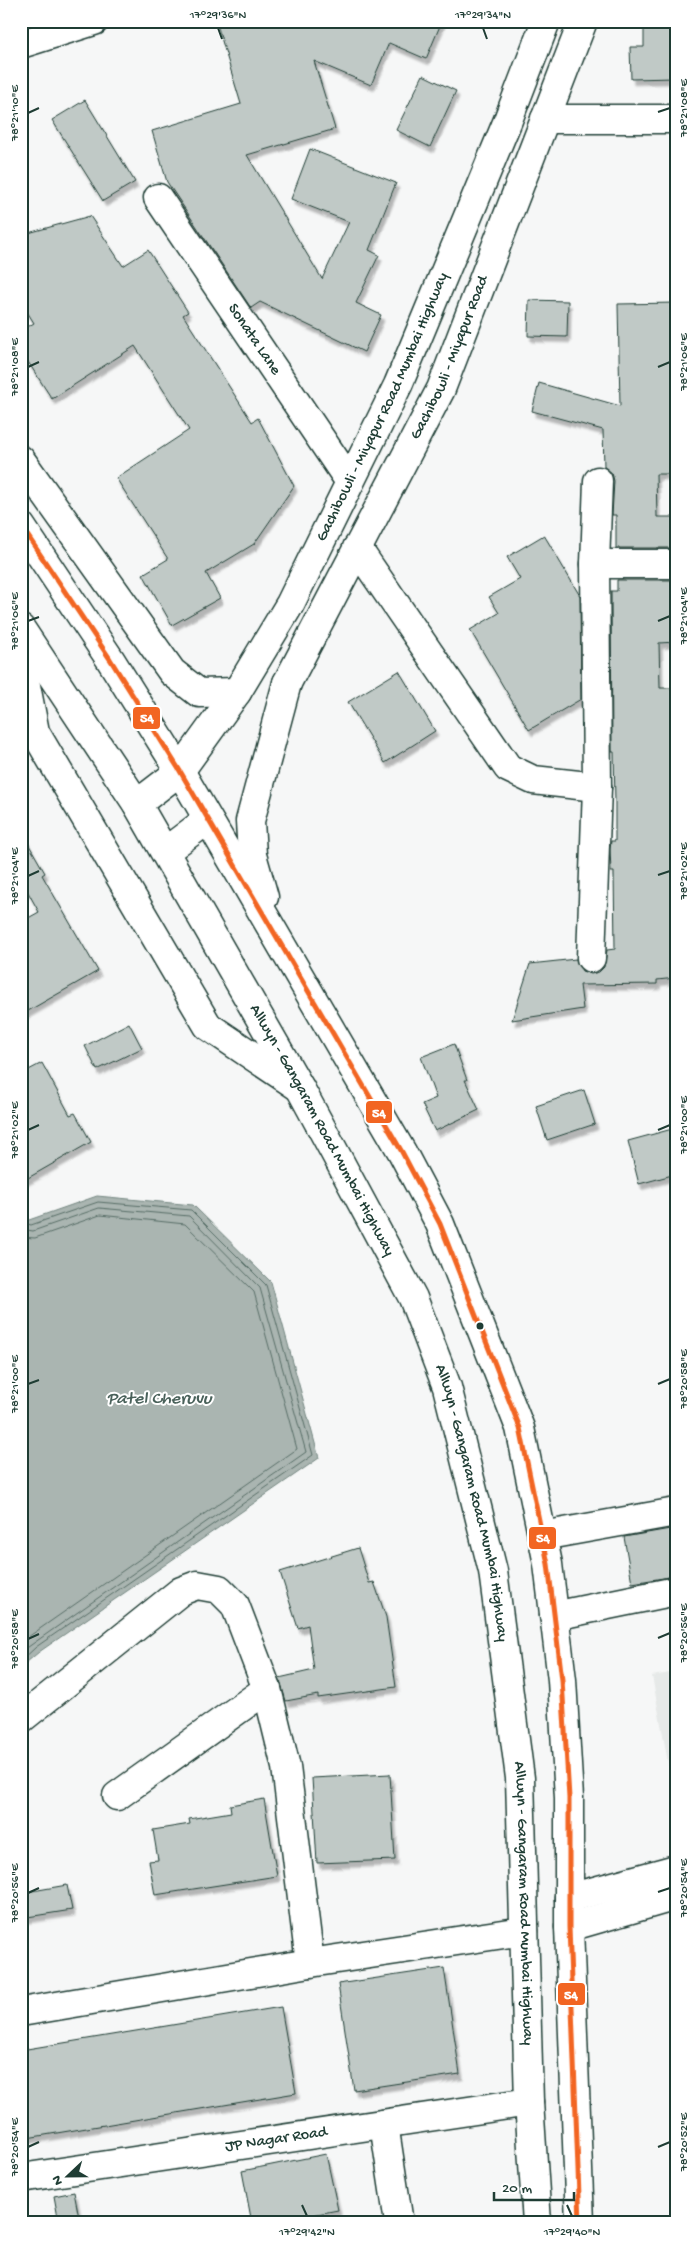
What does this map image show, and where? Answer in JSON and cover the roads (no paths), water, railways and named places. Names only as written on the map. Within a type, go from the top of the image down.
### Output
[{"type":"main road","points":[[21,44],[94,21]]},
{"type":"main road","name":"Gachibowli - Miyapur Road Mumbai Highway","points":[[137,804],[180,771],[236,692],[290,604],[398,385],[508,120],[546,21]]},
{"type":"main road","name":"Gachibowli - Miyapur Road","points":[[273,932],[252,855],[250,820],[288,683],[442,388],[583,21]]},
{"type":"main road","points":[[544,119],[676,119]]},
{"type":"main road","name":"Sonata Lane","points":[[158,198],[350,482]]},
{"type":"main road","points":[[21,460],[172,672],[199,693],[236,692]]},
{"type":"main road","points":[[591,958],[597,787],[595,564],[598,481]]},
{"type":"main road","points":[[21,526],[115,667],[180,771],[402,1152],[440,1224],[520,1428],[542,1536],[562,1680],[566,1740],[569,1927],[580,2223]]},
{"type":"main road","points":[[357,548],[508,768],[533,780],[597,787]]},
{"type":"main road","points":[[595,564],[676,564]]},
{"type":"main road","name":"Allwyn - Gangaram Road Mumbai Highway","points":[[21,629],[166,851],[300,1088],[413,1298],[447,1387],[493,1571],[520,1778],[529,2102],[537,2223]]},
{"type":"main road","points":[[21,660],[36,732],[208,1026],[300,1088]]},
{"type":"main road","points":[[166,851],[208,820]]},
{"type":"main road","points":[[542,1536],[676,1512]]},
{"type":"main road","points":[[21,1719],[181,1591],[197,1585],[219,1589],[235,1605],[267,1689],[286,1767],[310,1963]]},
{"type":"main road","points":[[554,1616],[676,1591]]},
{"type":"main road","points":[[117,1796],[267,1689]]},
{"type":"main road","points":[[569,1898],[676,1869]]},
{"type":"main road","points":[[569,1927],[676,1896]]},
{"type":"main road","points":[[21,2012],[310,1963],[524,1930]]},
{"type":"main road","name":"JP Nagar Road","points":[[21,2178],[529,2102]]},
{"type":"main road","points":[[384,2124],[399,2223]]},
{"type":"water","name":"Patel Cheruvu","points":[[97,1196],[193,1205],[271,1282],[319,1458],[39,1652],[21,1667],[21,1217],[29,1220]]}]
